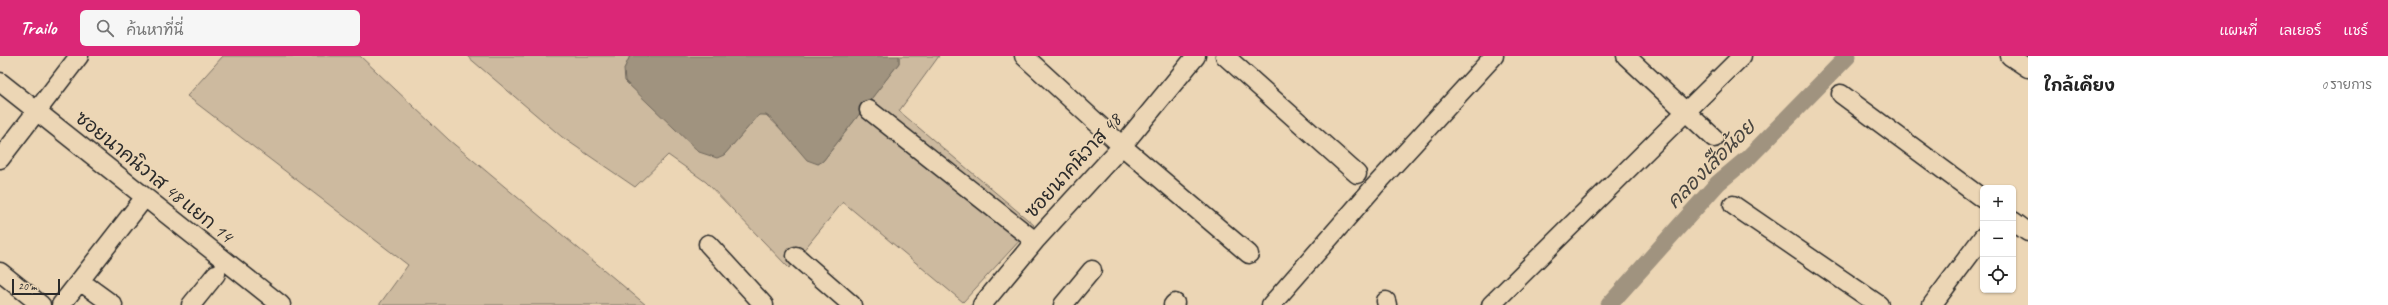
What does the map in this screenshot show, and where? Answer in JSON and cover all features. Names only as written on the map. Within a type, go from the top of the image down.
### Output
[{"type":"street","points":[[0,159],[36,110],[79,56]]},
{"type":"street","points":[[1024,56],[1122,146],[1249,254]]},
{"type":"street","name":"ซอยนาคนิวาส 48","points":[[982,305],[1035,240],[1122,146],[1196,56]]},
{"type":"street","points":[[1226,56],[1357,174]]},
{"type":"street","points":[[1271,305],[1374,187],[1494,56]]},
{"type":"street","points":[[1626,56],[1686,110],[1714,138]]},
{"type":"street","points":[[1490,305],[1742,56]]},
{"type":"street","points":[[2010,56],[2028,68]]},
{"type":"street","name":"ซอยนาคนิวาส 48 แยก 14","points":[[0,82],[281,305]]},
{"type":"street","points":[[1841,94],[1980,197]]},
{"type":"street","points":[[869,110],[1035,240]]},
{"type":"street","points":[[61,305],[146,197]]},
{"type":"street","points":[[1734,205],[1878,305]]},
{"type":"street","points":[[2016,223],[2028,232]]},
{"type":"street","points":[[1932,305],[1980,241]]},
{"type":"street","points":[[708,244],[764,305]]},
{"type":"street","points":[[796,256],[852,305]]},
{"type":"street","points":[[1063,305],[1092,270]]},
{"type":"street","points":[[0,272],[41,305]]},
{"type":"street","points":[[191,305],[216,274]]},
{"type":"street","points":[[80,281],[112,305]]},
{"type":"shaded area","points":[[223,56],[360,56],[449,140],[646,305],[379,305],[408,265],[187,96]]},
{"type":"shaded area","points":[[467,56],[630,56],[624,69],[724,155],[759,114],[766,115],[818,164],[823,161],[899,63],[899,56],[939,56],[899,111],[1034,225],[963,302],[843,202],[789,268],[706,182],[668,155],[635,187],[562,137]]},
{"type":"shaded area","points":[[630,56],[899,56],[899,63],[823,161],[818,164],[807,160],[772,119],[766,115],[759,115],[724,155],[717,158],[699,152],[625,81],[624,69]]},
{"type":"waterway","name":"คลองเสือน้อย","points":[[1609,305],[1718,183],[1749,157],[1848,56]]}]
